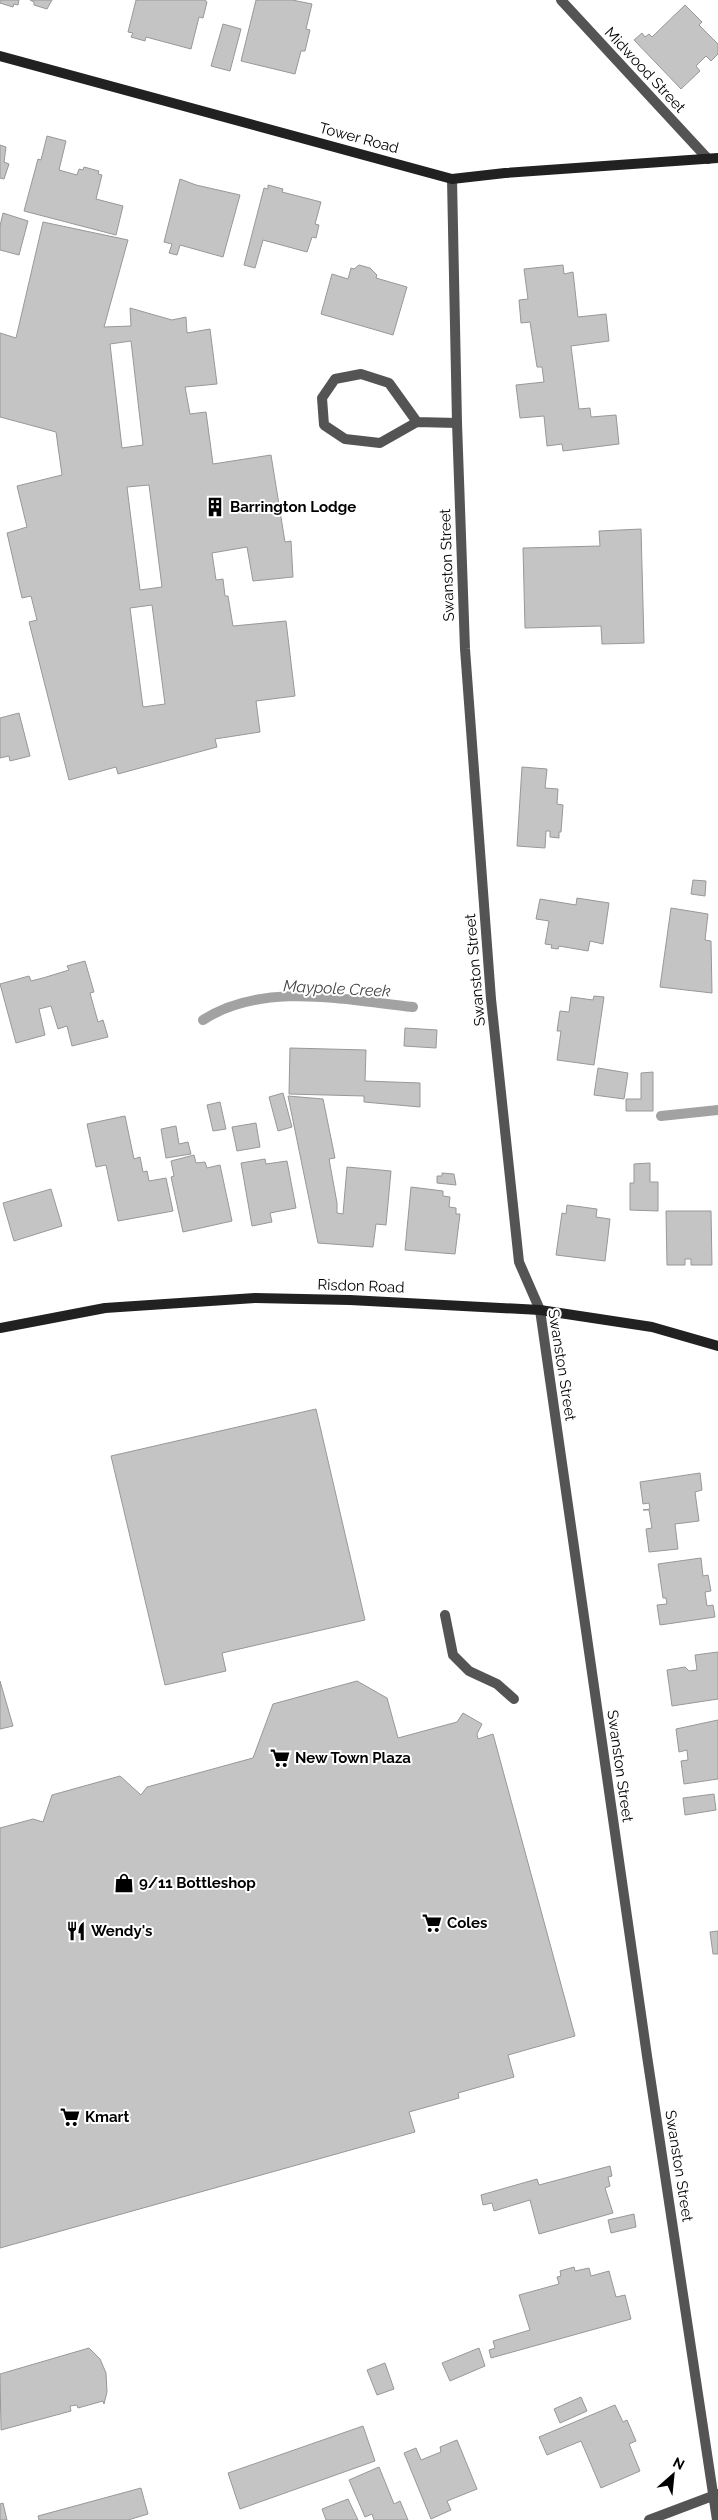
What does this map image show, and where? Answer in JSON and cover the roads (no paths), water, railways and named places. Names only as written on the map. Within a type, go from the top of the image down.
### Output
[{"type":"street","name":"Midwood Street","points":[[561,0],[713,159]]},
{"type":"street","name":"Tower Road","points":[[0,56],[452,179],[505,173],[713,159]]},
{"type":"street","name":"Swanston Street","points":[[452,179],[456,422],[465,649],[491,999],[519,1262],[540,1310],[647,2056],[716,2494],[717,2520]]},
{"type":"street","points":[[417,422],[388,383],[361,374],[335,380],[322,398],[324,425],[345,439],[380,443],[417,422],[456,422]]},
{"type":"street","name":"Risdon Road","points":[[0,1328],[105,1308],[255,1298],[350,1300],[540,1310],[652,1327],[718,1346]]},
{"type":"street","points":[[445,1615],[453,1655],[469,1670],[497,1684],[514,1699]]},
{"type":"street","points":[[649,2520],[716,2494]]},
{"type":"waterway","name":"Maypole Creek","points":[[203,1020],[227,1008],[252,1001],[278,997],[333,998],[413,1007]]},
{"type":"waterway","name":"Maypole Creek","points":[[661,1116],[718,1110]]},
{"type":"place","name":"Barrington Lodge","points":[[215,507]]},
{"type":"place","name":"New Town Plaza","points":[[280,1758]]},
{"type":"place","name":"9/11 Bottleshop","points":[[124,1883]]},
{"type":"place","name":"Coles","points":[[432,1923]]},
{"type":"place","name":"Wendy's","points":[[76,1931]]},
{"type":"place","name":"Kmart","points":[[70,2117]]}]
